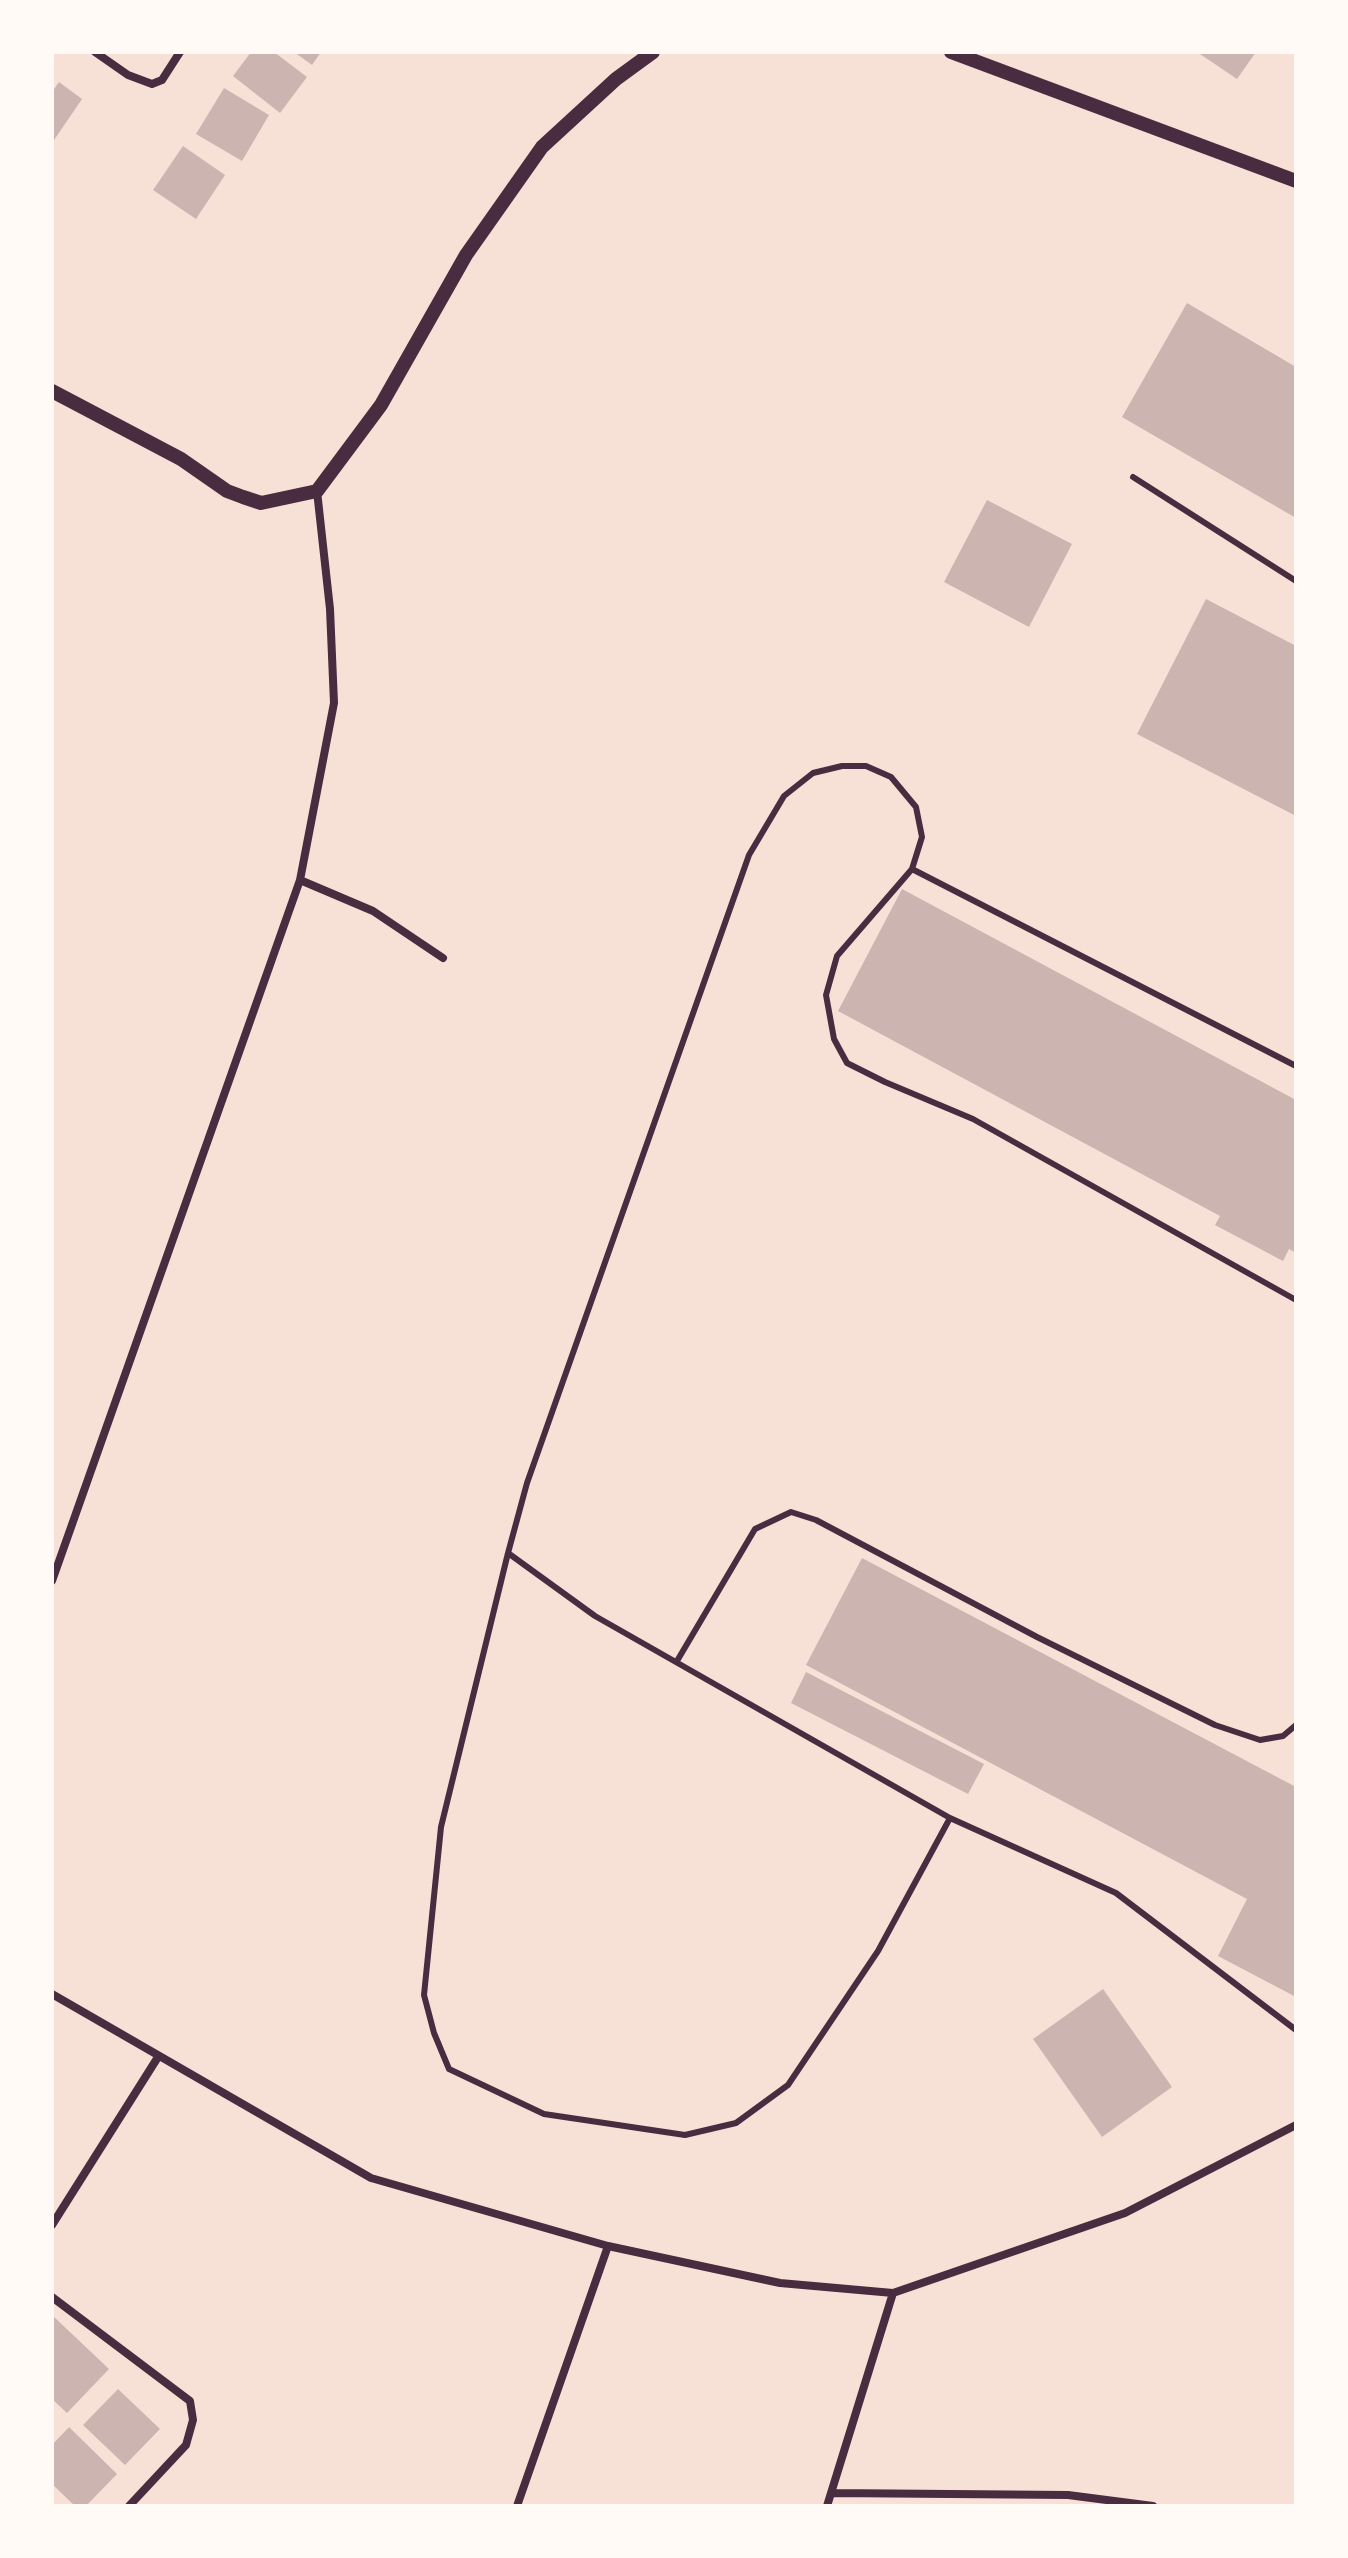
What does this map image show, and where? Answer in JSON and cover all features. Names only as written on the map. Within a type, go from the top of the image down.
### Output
[{"type":"street","points":[[95,52],[128,75],[152,84],[162,80],[180,52]]},
{"type":"street","points":[[52,391],[181,459],[227,491],[261,503],[317,491],[381,405],[466,255],[542,147],[616,79],[653,52]]},
{"type":"street","points":[[951,52],[1296,181]]},
{"type":"street","points":[[52,1581],[300,880],[334,703],[330,609],[317,491]]},
{"type":"street","points":[[300,880],[373,911],[443,958]]},
{"type":"street","points":[[52,1994],[371,2178],[608,2246],[780,2283],[893,2293],[1125,2213],[1296,2125]]},
{"type":"street","points":[[52,2225],[158,2057]]},
{"type":"street","points":[[517,2506],[608,2246]]},
{"type":"street","points":[[827,2506],[893,2293]]},
{"type":"street","points":[[52,2297],[190,2401],[193,2420],[186,2445],[129,2506]]},
{"type":"street","points":[[832,2493],[1068,2495],[1153,2506]]},
{"type":"street","points":[[863,2506],[867,2494]]},
{"type":"lane","points":[[1133,477],[1296,581]]},
{"type":"lane","points":[[950,1818],[878,1951],[788,2085],[736,2123],[685,2135],[544,2114],[449,2069],[434,2033],[424,1995],[441,1827],[508,1553],[527,1483],[749,855],[784,796],[813,773],[842,766],[866,766],[891,777],[916,807],[922,837],[912,869],[837,956],[826,995],[834,1039],[847,1063],[973,1119],[1296,1300]]},
{"type":"lane","points":[[912,869],[1296,1066]]},
{"type":"lane","points":[[677,1661],[755,1529],[791,1512],[816,1520],[1037,1637],[1215,1725],[1260,1740],[1283,1736],[1294,1730]]},
{"type":"lane","points":[[508,1553],[595,1616],[950,1818],[1116,1893],[1296,2030]]},
{"type":"building","points":[[251,52],[274,52],[307,77],[280,113],[233,76]]},
{"type":"building","points":[[294,52],[321,52],[312,65]]},
{"type":"building","points":[[1197,52],[1256,52],[1237,79]]},
{"type":"building","points":[[59,82],[82,99],[52,143],[52,92]]},
{"type":"building","points":[[224,88],[269,115],[242,161],[196,134]]},
{"type":"building","points":[[183,146],[225,175],[196,219],[153,190]]},
{"type":"building","points":[[1187,303],[1296,367],[1296,518],[1122,417]]},
{"type":"building","points":[[987,500],[1072,544],[1029,627],[944,582]]},
{"type":"building","points":[[1206,599],[1296,646],[1296,816],[1137,734]]},
{"type":"building","points":[[902,889],[1296,1100],[1296,1253],[1289,1249],[1283,1261],[1215,1225],[1220,1216],[838,1011]]},
{"type":"building","points":[[862,1558],[1296,1787],[1296,1997],[1218,1956],[1247,1899],[806,1665]]},
{"type":"building","points":[[806,1672],[984,1764],[968,1794],[791,1703]]},
{"type":"building","points":[[1103,1989],[1172,2087],[1102,2137],[1033,2039]]},
{"type":"building","points":[[52,2315],[109,2369],[67,2413],[52,2399]]},
{"type":"building","points":[[118,2389],[160,2429],[125,2465],[83,2425]]},
{"type":"building","points":[[69,2427],[117,2474],[86,2506],[75,2506],[52,2484],[52,2445]]}]
